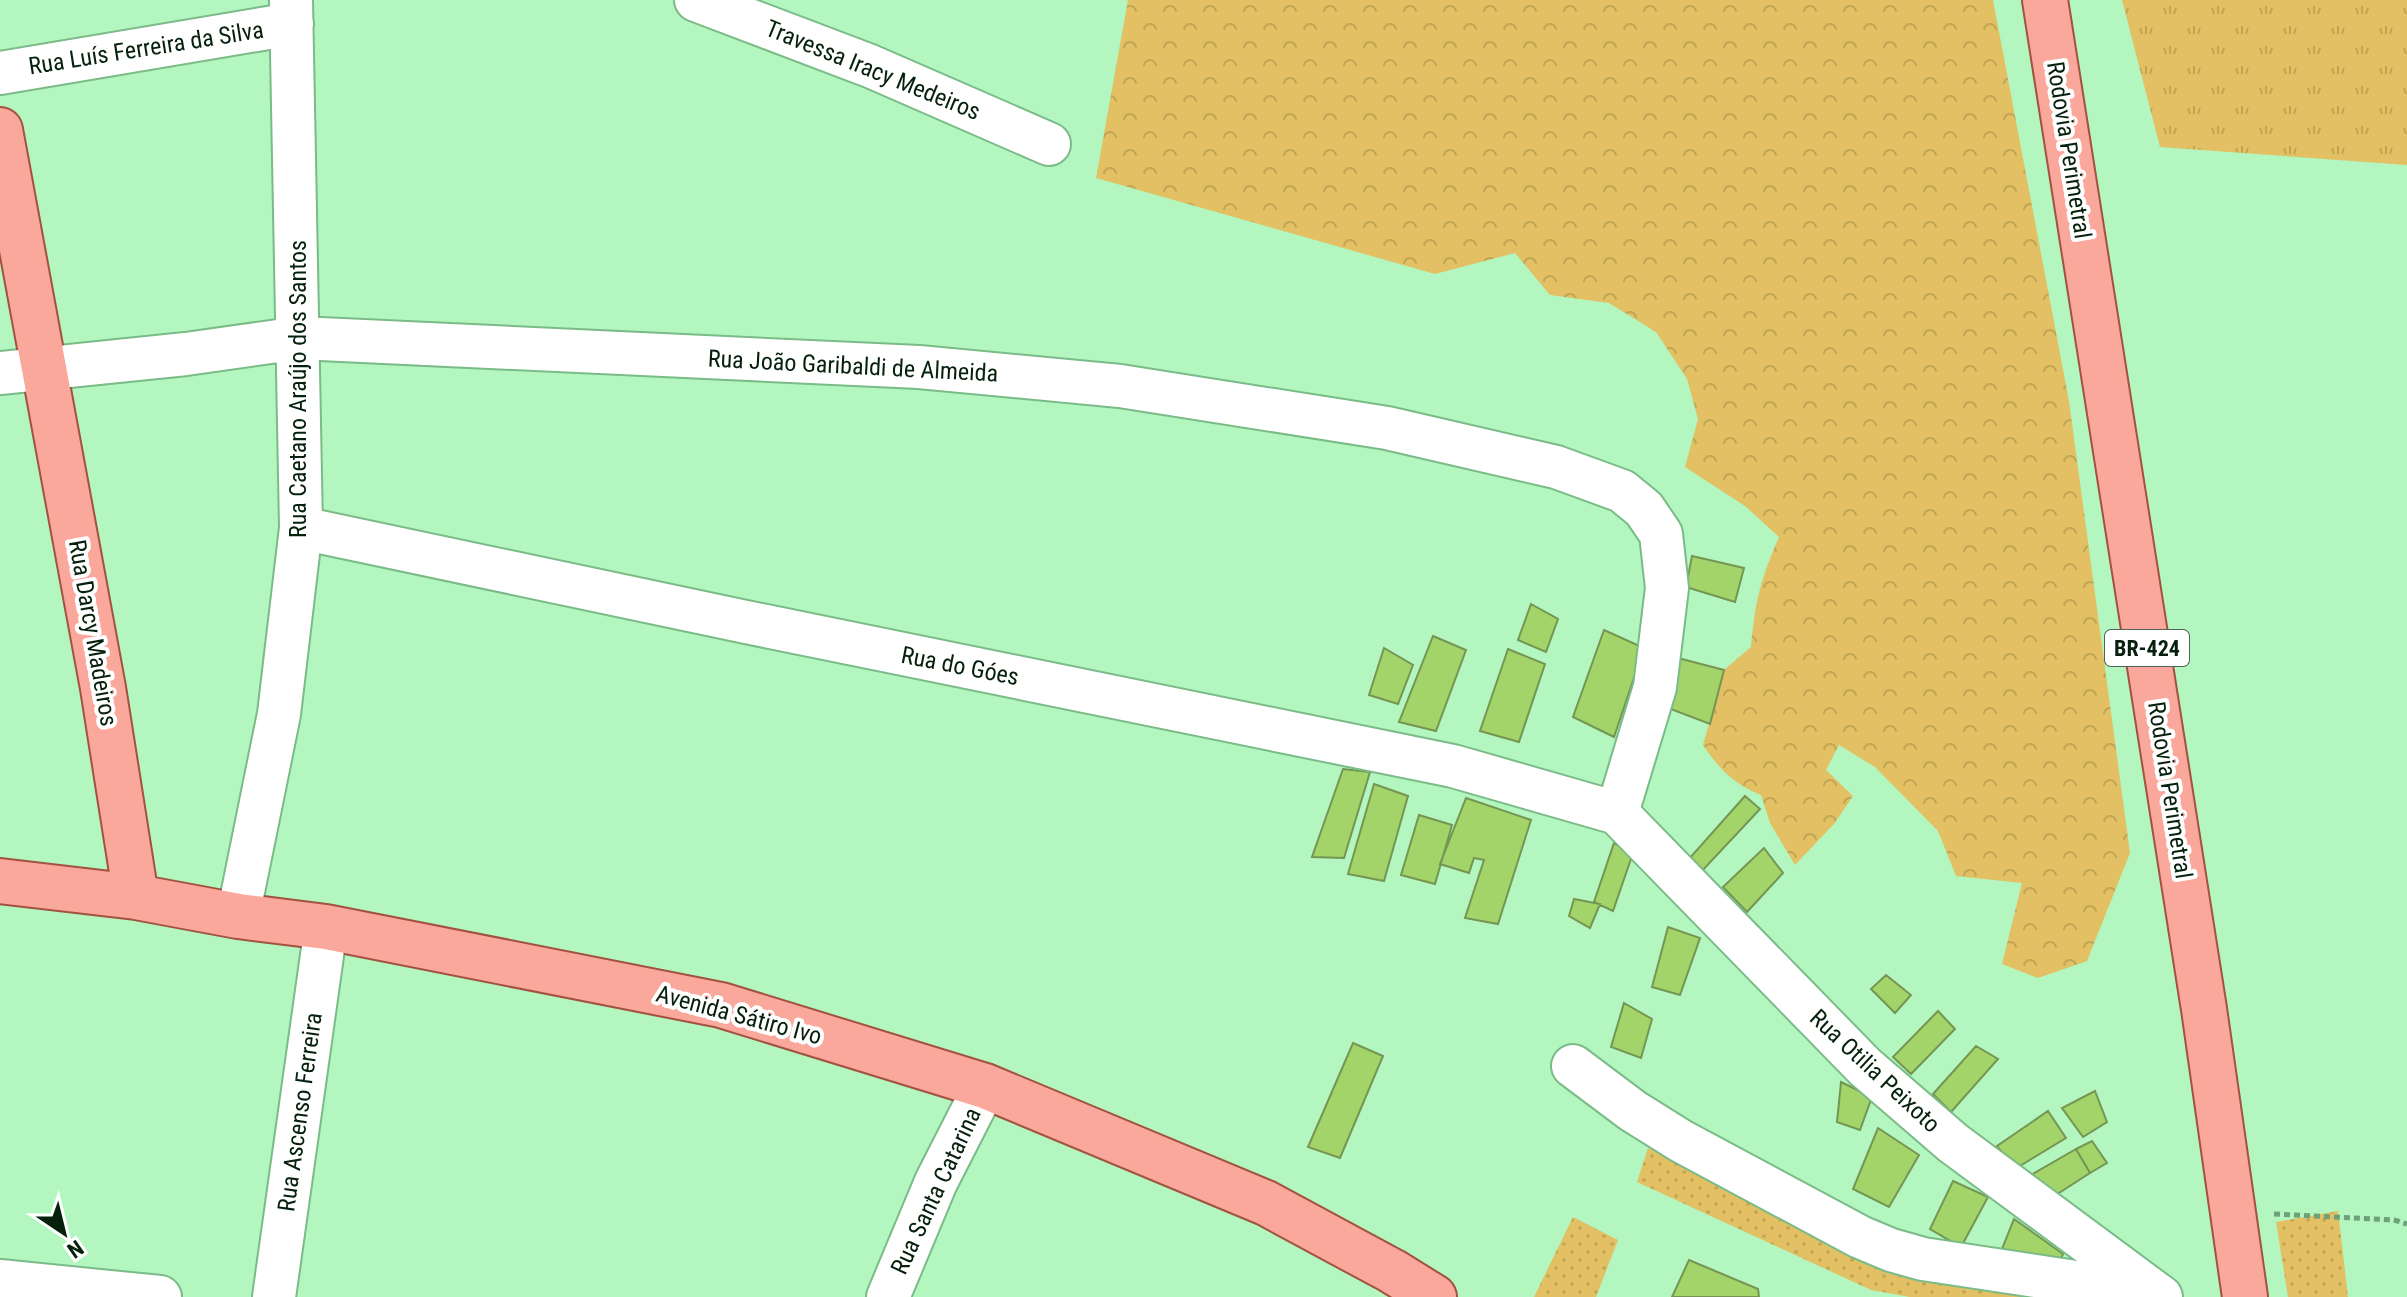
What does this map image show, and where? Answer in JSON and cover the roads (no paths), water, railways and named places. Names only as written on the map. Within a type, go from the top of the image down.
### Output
[{"type":"main road","name":"Rodovia Perimetral","points":[[2045,0],[2202,994],[2245,1297]]},
{"type":"main road","name":"Rua Darcy Madeiros","points":[[0,130],[103,688],[136,897]]},
{"type":"main road","name":"Avenida Sátiro Ivo","points":[[0,881],[136,897],[238,916],[326,927],[721,1005],[985,1086],[1266,1203],[1434,1297]]},
{"type":"street","name":"Travessa Iracy Medeiros","points":[[696,0],[870,66],[1049,144]]},
{"type":"street","name":"Rua Luís Ferreira da Silva","points":[[0,73],[292,12]]},
{"type":"street","name":"Rua Caetano Araújo dos Santos","points":[[238,916],[279,714],[301,528],[292,12]]},
{"type":"street","name":"Rua João Garibaldi de Almeida","points":[[0,373],[186,354],[299,338],[919,367],[1120,386],[1387,428],[1556,467],[1622,491],[1644,509],[1661,534],[1667,588],[1655,687],[1617,813]]},
{"type":"street","name":"Rua do Góes","points":[[301,528],[1453,766],[1617,813]]},
{"type":"street","name":"Rua Otilia Peixoto","points":[[1617,813],[1865,1067],[1953,1143],[2158,1296]]},
{"type":"street","name":"Rua Ascenso Ferreira","points":[[274,1297],[326,927]]},
{"type":"street","points":[[1573,1066],[1633,1111],[1681,1141],[1860,1237],[1891,1250],[1923,1259],[2158,1296]]},
{"type":"street","name":"Rua Santa Catarina","points":[[888,1297],[936,1182],[985,1086]]},
{"type":"street","points":[[0,1281],[160,1297]]}]
